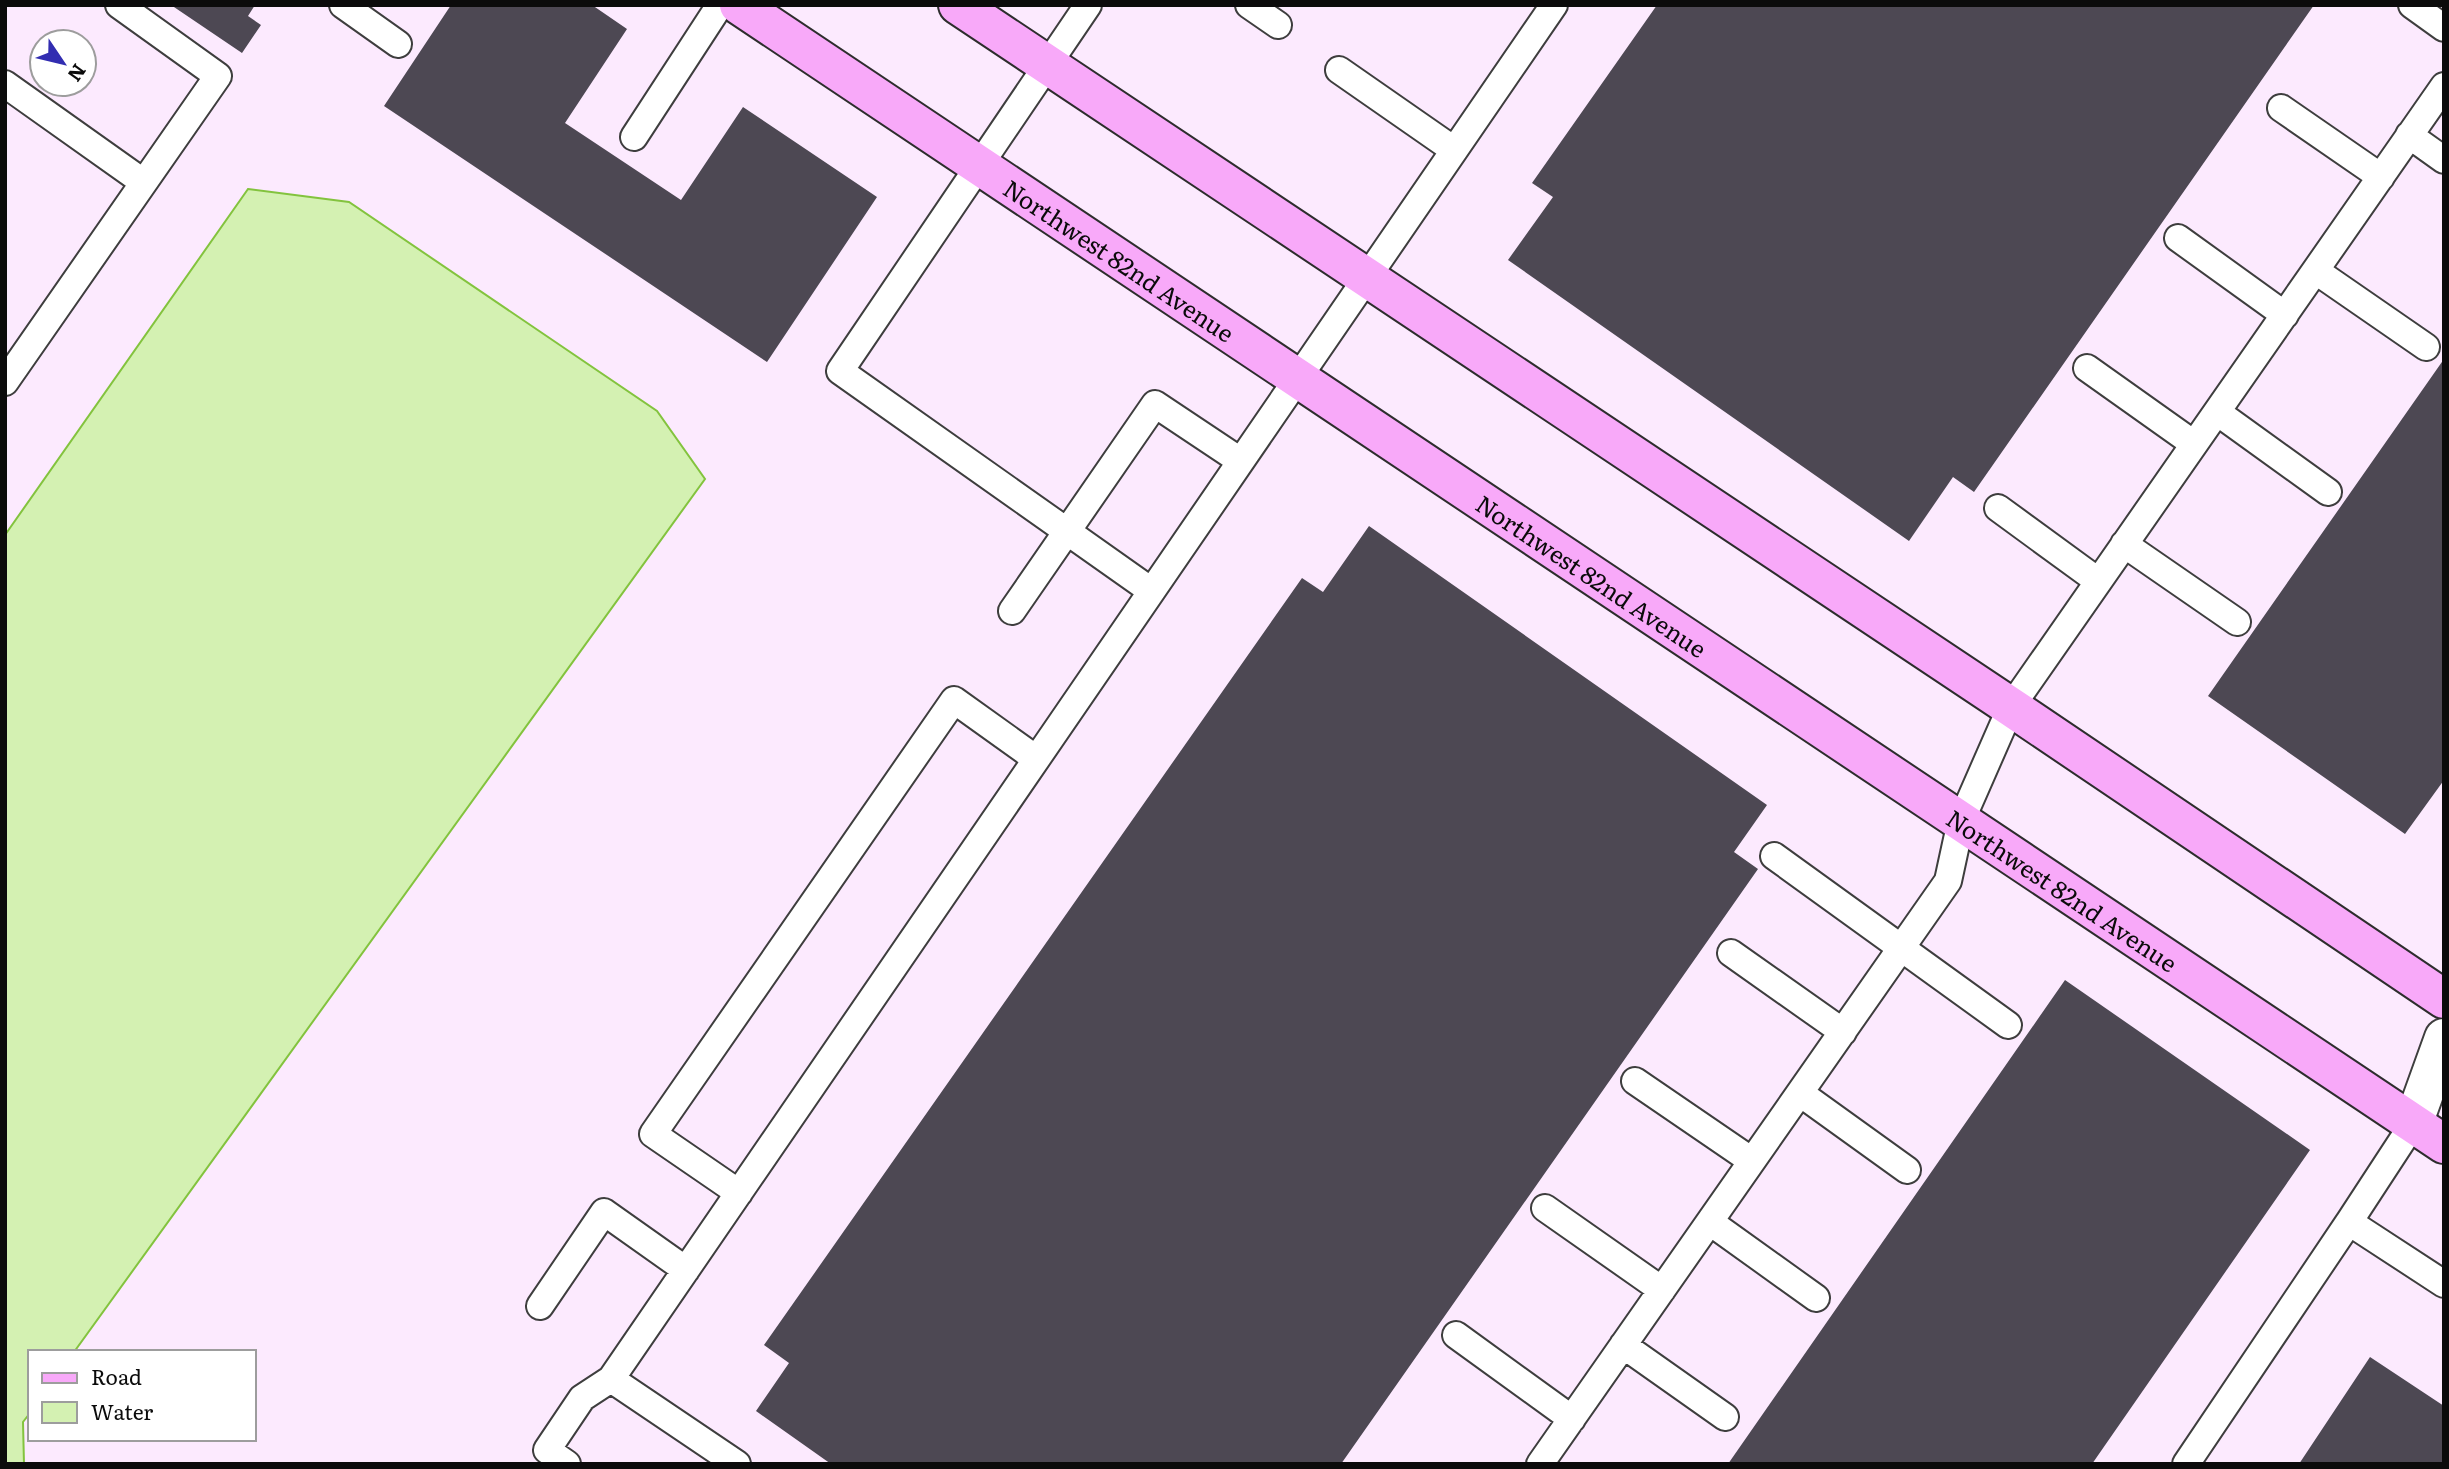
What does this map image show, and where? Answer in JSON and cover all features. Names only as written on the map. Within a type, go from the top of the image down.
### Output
[{"type":"street","name":"Northwest 82nd Avenue","points":[[739,5],[2428,1134]]},
{"type":"street","points":[[958,5],[2444,999]]},
{"type":"street","points":[[2428,1134],[2444,1038]]},
{"type":"lane","points":[[5,381],[218,76],[119,5]]},
{"type":"lane","points":[[343,5],[398,44]]},
{"type":"lane","points":[[634,137],[720,5]]},
{"type":"lane","points":[[1088,5],[841,371],[1150,590]]},
{"type":"lane","points":[[1249,5],[1278,25]]},
{"type":"lane","points":[[567,1464],[547,1450],[582,1398],[611,1379],[1238,460],[1553,5]]},
{"type":"lane","points":[[2412,5],[2444,28]]},
{"type":"lane","points":[[1339,70],[1454,150]]},
{"type":"lane","points":[[5,84],[143,182]]},
{"type":"lane","points":[[1540,1464],[1948,881],[1961,821],[2011,707],[2444,86]]},
{"type":"lane","points":[[2281,108],[2381,177]]},
{"type":"lane","points":[[2409,135],[2444,160]]},
{"type":"lane","points":[[2178,238],[2285,315]]},
{"type":"lane","points":[[2315,271],[2426,347]]},
{"type":"lane","points":[[2087,368],[2194,444]]},
{"type":"lane","points":[[1012,611],[1155,404],[1238,460]]},
{"type":"lane","points":[[2217,412],[2328,492]]},
{"type":"lane","points":[[1998,508],[2098,581]]},
{"type":"lane","points":[[2124,544],[2237,622]]},
{"type":"lane","points":[[739,1193],[653,1134],[954,700],[1035,758]]},
{"type":"lane","points":[[1774,856],[1900,950],[2008,1025]]},
{"type":"lane","points":[[1731,953],[1843,1031]]},
{"type":"lane","points":[[1635,1081],[1752,1161]]},
{"type":"lane","points":[[1800,1093],[1907,1170]]},
{"type":"lane","points":[[2186,1464],[2349,1222],[2428,1134]]},
{"type":"lane","points":[[1545,1208],[1662,1290]]},
{"type":"lane","points":[[540,1306],[604,1212],[686,1270]]},
{"type":"lane","points":[[1710,1222],[1816,1298]]},
{"type":"lane","points":[[2349,1222],[2444,1284]]},
{"type":"lane","points":[[1456,1335],[1572,1419]]},
{"type":"lane","points":[[1623,1345],[1725,1416]]},
{"type":"lane","points":[[611,1379],[737,1464]]},
{"type":"water","points":[[248,189],[349,202],[657,411],[705,479],[75,1350],[28,1350],[28,1416],[23,1422],[24,1464],[5,1464],[5,535]]},
{"type":"building","points":[[171,5],[255,5],[248,16],[261,25],[242,53]]},
{"type":"building","points":[[451,5],[592,5],[627,29],[565,123],[681,200],[743,107],[877,197],[767,362],[384,106]]},
{"type":"building","points":[[1657,5],[2314,5],[1974,492],[1953,477],[1909,541],[1508,260],[1553,197],[1532,183]]},
{"type":"building","points":[[2444,359],[2444,780],[2405,834],[2208,696]]},
{"type":"building","points":[[1369,526],[1767,805],[1734,852],[1758,869],[1341,1464],[831,1464],[756,1411],[789,1363],[764,1345],[1302,578],[1323,592]]},
{"type":"building","points":[[2065,980],[2310,1150],[2092,1464],[1728,1464]]},
{"type":"building","points":[[2370,1357],[2444,1406],[2444,1464],[2299,1464]]}]
